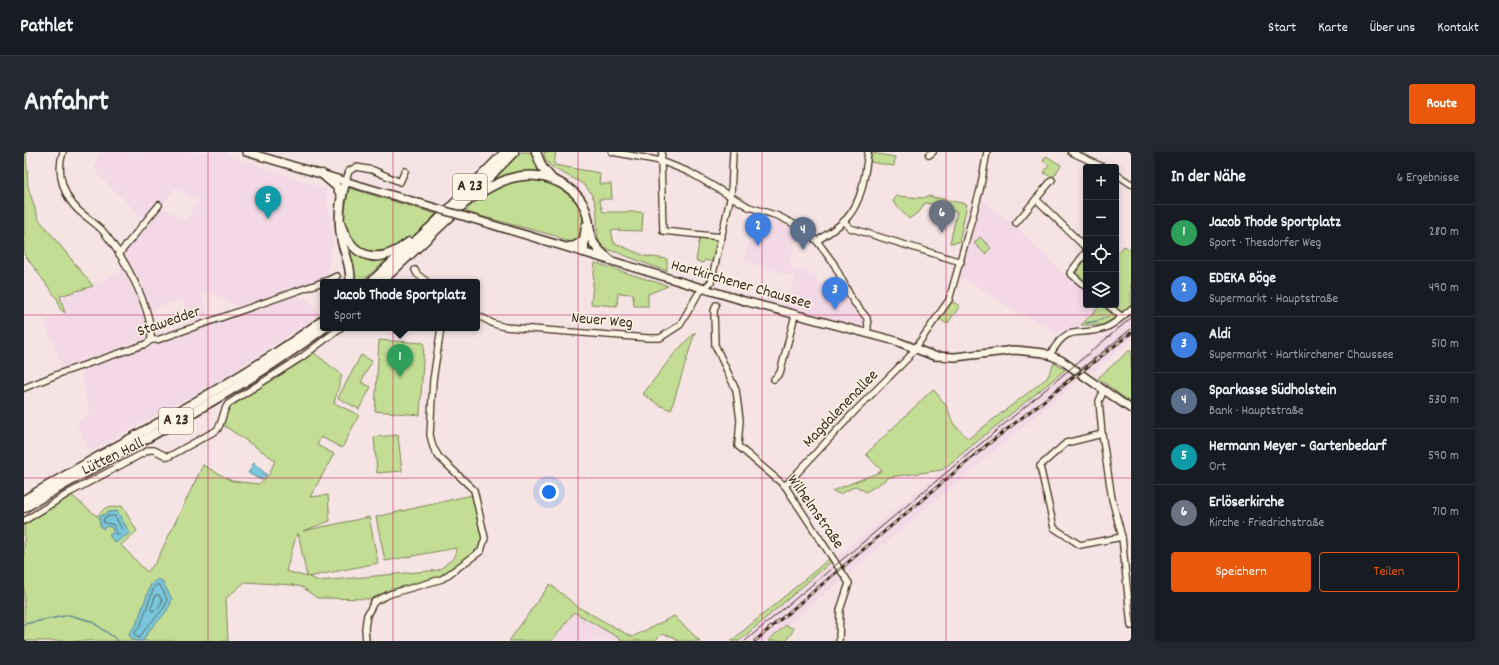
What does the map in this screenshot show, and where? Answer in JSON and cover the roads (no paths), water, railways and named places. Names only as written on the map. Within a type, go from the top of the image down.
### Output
[{"type":"highway","name":"A 23","points":[[374,279],[435,223],[505,152]]},
{"type":"highway","name":"A 23","points":[[384,279],[466,202],[514,152]]},
{"type":"highway","points":[[536,152],[542,167],[552,179]]},
{"type":"highway","points":[[322,174],[336,186],[342,196]]},
{"type":"highway","points":[[466,202],[493,184],[507,179],[531,175],[552,179],[570,189],[578,197],[584,207],[587,220],[587,240],[584,252]]},
{"type":"highway","points":[[346,180],[342,196],[340,223],[342,242],[349,266],[350,279]]},
{"type":"highway","points":[[340,223],[351,246],[365,254],[377,256],[396,251],[435,223]]},
{"type":"highway","points":[[569,247],[575,246],[587,240]]},
{"type":"highway","points":[[587,240],[609,259]]},
{"type":"highway","points":[[309,331],[320,319]]},
{"type":"highway","name":"A 23","points":[[24,500],[225,386],[320,322]]},
{"type":"highway","name":"A 23","points":[[24,508],[228,392],[284,357],[320,331]]},
{"type":"main road","name":"Hartkirchener Chaussee","points":[[246,152],[346,180],[705,289],[795,315],[896,341],[942,357],[1015,350],[1032,351],[1050,355],[1070,366],[1131,409]]},
{"type":"street","points":[[63,152],[61,175],[63,186],[69,199],[78,210],[101,229],[119,254],[141,296],[148,319],[151,340]]},
{"type":"street","points":[[612,152],[660,161],[689,172],[720,192],[731,195],[749,207],[792,222],[818,241],[834,264],[853,301],[867,318],[867,333]]},
{"type":"street","points":[[662,152],[660,161],[663,231],[701,233],[722,236]]},
{"type":"street","name":"Neuer Weg","points":[[480,317],[488,322],[503,326],[660,338],[680,325],[698,294],[711,282],[731,195],[733,152]]},
{"type":"street","points":[[818,241],[844,220],[854,208],[860,196],[868,152]]},
{"type":"street","name":"Magdalenenallee","points":[[785,486],[854,412],[904,362],[916,348],[949,300],[961,262],[980,190],[986,152]]},
{"type":"street","points":[[1071,152],[1097,164]]},
{"type":"street","points":[[346,180],[349,171],[356,167],[368,169],[400,182],[405,171]]},
{"type":"street","points":[[1119,176],[1131,184]]},
{"type":"street","points":[[1016,223],[1052,180]]},
{"type":"street","points":[[1036,199],[1083,245]]},
{"type":"street","points":[[119,254],[159,205]]},
{"type":"street","points":[[844,220],[850,228],[961,262]]},
{"type":"street","points":[[1083,256],[1070,274],[1083,285]]},
{"type":"street","points":[[415,270],[421,279]]},
{"type":"street","name":"Stawedder","points":[[330,279],[337,276]]},
{"type":"street","name":"Stawedder","points":[[24,388],[62,373],[146,344],[151,340],[157,340],[320,283]]},
{"type":"street","name":"Wilhelmstraße","points":[[716,305],[714,311],[715,344],[736,390],[740,420],[738,446],[785,486],[849,583],[840,610],[839,641]]},
{"type":"street","points":[[1112,308],[1122,317]]},
{"type":"street","points":[[1050,355],[1060,339],[1065,335],[1072,332],[1103,329],[1122,317],[1131,309]]},
{"type":"street","points":[[774,379],[780,373],[795,315]]},
{"type":"street","name":"Lütten Hall","points":[[24,521],[69,493],[144,453],[154,450],[168,457],[217,430],[222,424],[224,410],[228,404],[306,354],[336,331]]},
{"type":"street","points":[[366,641],[365,628],[367,615],[374,602],[390,594],[442,580],[481,550],[485,538],[474,490],[439,457],[433,447],[430,436],[433,380],[441,331]]},
{"type":"street","points":[[1104,390],[1099,401],[1102,434],[1112,499],[1122,537],[1130,598],[1131,626]]},
{"type":"street","points":[[1102,434],[1066,442],[1040,466],[1054,528],[1080,545],[1122,537]]},
{"type":"water","points":[[254,463],[267,475],[261,480],[248,473]]},
{"type":"water","points":[[117,511],[130,533],[115,543],[109,535],[113,533],[112,528],[107,526],[103,529],[100,525],[99,517],[109,512]]},
{"type":"water","points":[[158,579],[162,581],[172,599],[170,605],[163,616],[146,635],[143,641],[136,641],[130,637],[129,633],[136,625],[151,584]]},
{"type":"waterway","points":[[1086,323],[1108,317]]},
{"type":"waterway","points":[[24,624],[69,615],[91,621],[119,641]]},
{"type":"tram line","points":[[745,641],[1131,318]]},
{"type":"tram line","points":[[1056,389],[1131,329]]},
{"type":"railway","points":[[755,641],[988,444],[1131,333]]},
{"type":"place","name":"Hermann Meyer - Gartenbedarf","points":[[268,219]]},
{"type":"place","name":"Erlöserkirche","points":[[942,233]]},
{"type":"place","name":"EDEKA Böge","points":[[758,246]]},
{"type":"place","name":"Sparkasse Südholstein","points":[[803,250]]},
{"type":"place","name":"Aldi","points":[[835,310]]},
{"type":"place","name":"Jacob Thode Sportplatz","points":[[400,377]]}]
